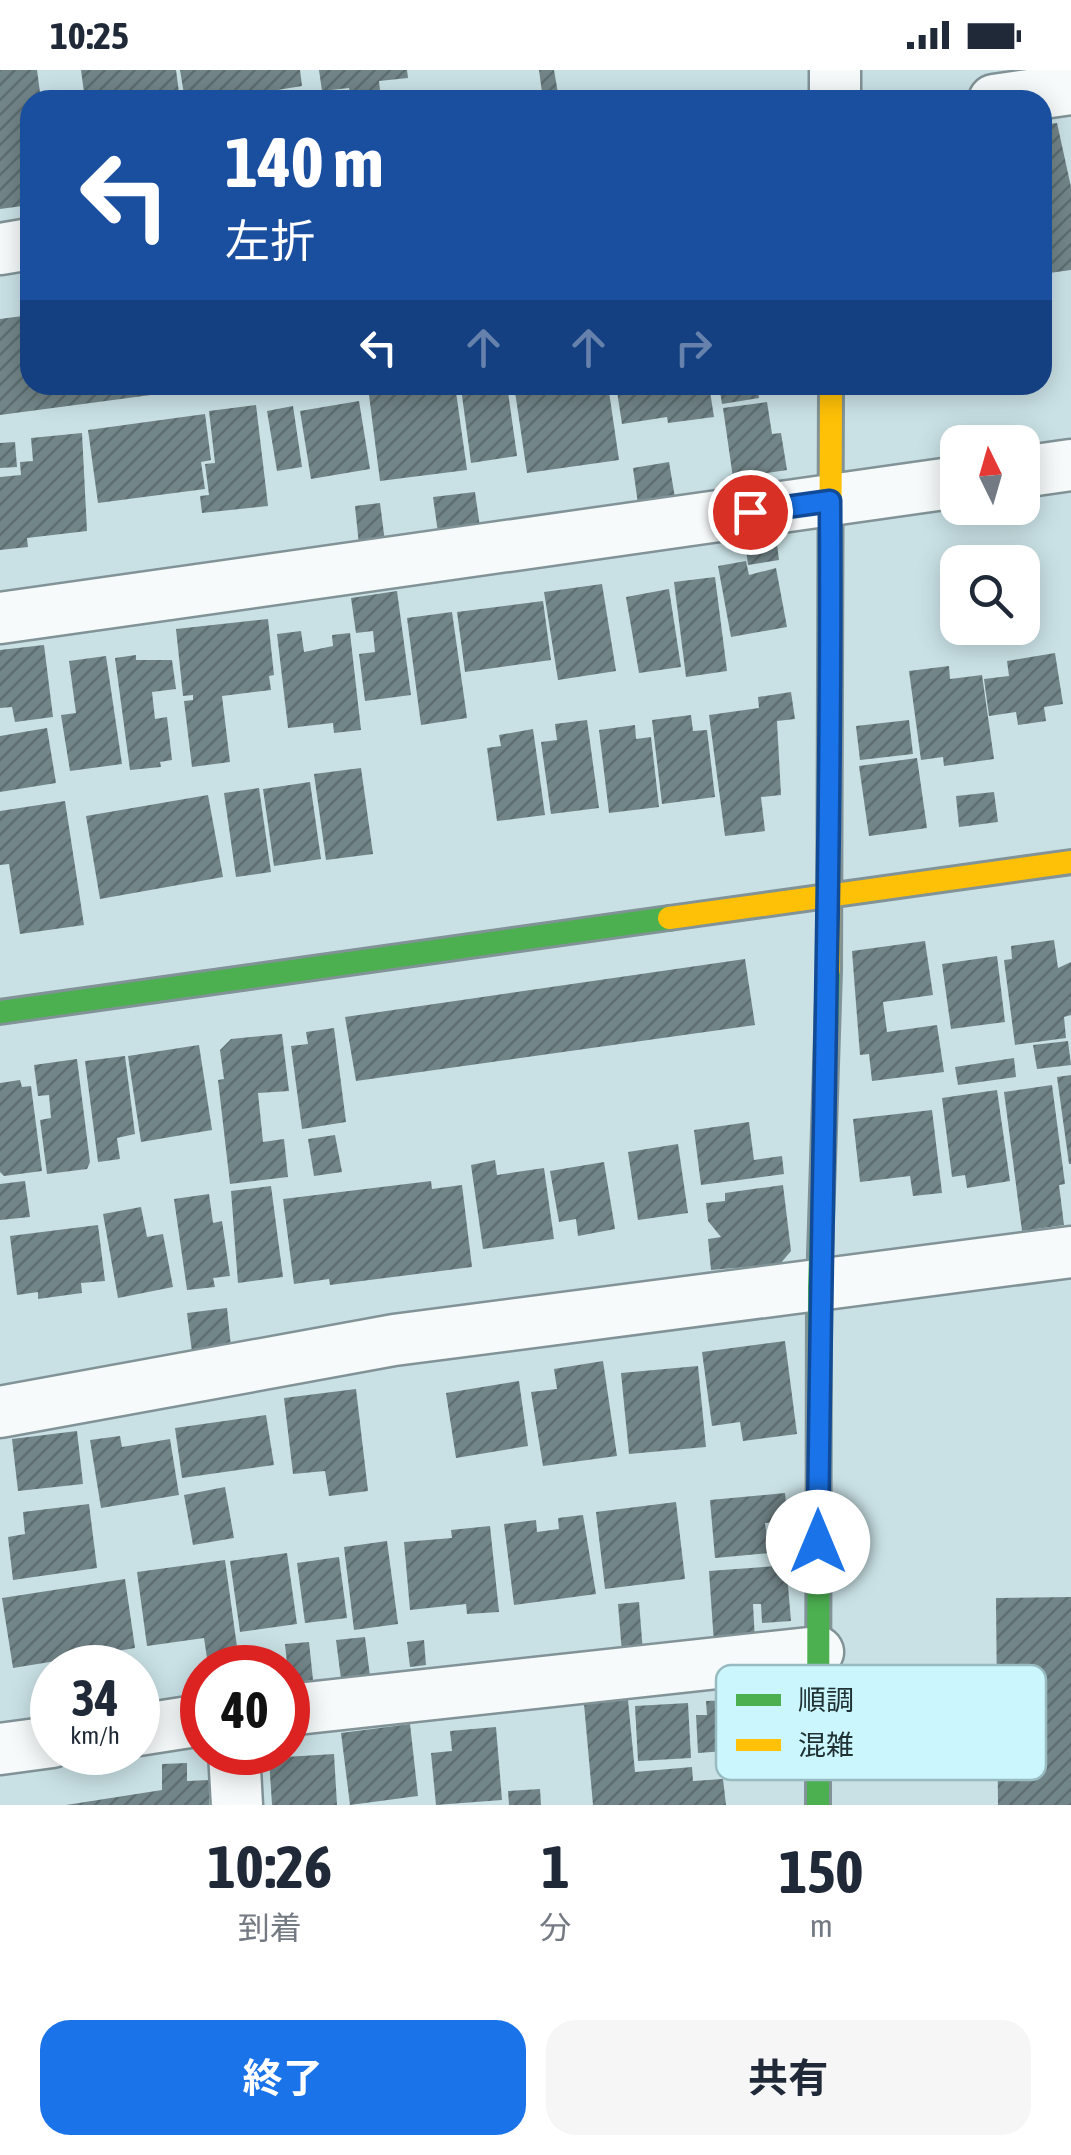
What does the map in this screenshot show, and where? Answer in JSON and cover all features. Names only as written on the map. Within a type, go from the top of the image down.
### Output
[{"type":"street","points":[[818,1665],[819,1287],[830,896],[831,395]]},
{"type":"street","points":[[1040,469],[1071,465]]},
{"type":"street","points":[[0,618],[940,485]]},
{"type":"street","points":[[0,1012],[1071,862]]},
{"type":"street","points":[[0,1412],[394,1340],[1071,1252]]},
{"type":"street","points":[[310,1708],[818,1652]]},
{"type":"street","points":[[0,1749],[30,1745]]},
{"type":"street","points":[[235,1775],[237,1805]]},
{"type":"building","points":[[0,70],[37,70],[40,90],[20,90],[20,206],[0,209]]},
{"type":"building","points":[[81,70],[176,70],[179,90],[84,90]]},
{"type":"building","points":[[180,70],[300,70],[302,86],[277,90],[183,90]]},
{"type":"building","points":[[319,70],[407,70],[408,78],[379,81],[380,90],[322,90]]},
{"type":"building","points":[[539,70],[554,70],[557,90],[542,90]]},
{"type":"building","points":[[1057,123],[1071,187],[1071,270],[1052,273],[1052,124]]},
{"type":"building","points":[[20,316],[20,395],[151,395],[0,415],[0,319]]},
{"type":"building","points":[[369,395],[456,395],[467,470],[380,481]]},
{"type":"building","points":[[462,395],[508,395],[517,456],[471,463]]},
{"type":"building","points":[[515,395],[609,395],[619,460],[527,473]]},
{"type":"building","points":[[618,395],[711,395],[714,417],[668,423],[667,417],[622,424]]},
{"type":"building","points":[[721,395],[759,395],[759,398],[722,404]]},
{"type":"building","points":[[359,401],[370,469],[311,479],[300,411]]},
{"type":"building","points":[[767,402],[772,434],[781,433],[787,470],[733,478],[723,408]]},
{"type":"building","points":[[256,405],[268,506],[202,513],[200,496],[209,495],[205,464],[215,463],[209,411]]},
{"type":"building","points":[[293,406],[302,467],[277,471],[267,411]]},
{"type":"building","points":[[205,414],[211,460],[201,462],[205,489],[98,503],[88,430]]},
{"type":"building","points":[[82,433],[87,531],[27,538],[28,547],[0,550],[0,477],[21,475],[20,462],[33,461],[31,438]]},
{"type":"building","points":[[15,442],[17,467],[0,468],[0,443]]},
{"type":"building","points":[[669,462],[675,498],[638,504],[633,468]]},
{"type":"building","points":[[475,492],[480,527],[438,533],[433,497]]},
{"type":"building","points":[[380,503],[385,542],[359,545],[355,506]]},
{"type":"building","points":[[776,536],[779,560],[748,565],[745,541]]},
{"type":"building","points":[[746,561],[749,575],[776,568],[787,627],[731,637],[718,566]]},
{"type":"building","points":[[715,577],[727,671],[686,677],[674,582]]},
{"type":"building","points":[[602,584],[616,671],[558,680],[544,592]]},
{"type":"building","points":[[669,589],[681,667],[639,673],[626,597]]},
{"type":"building","points":[[397,591],[411,695],[365,701],[359,654],[375,652],[373,631],[356,633],[351,598]]},
{"type":"building","points":[[543,601],[551,660],[465,672],[457,612]]},
{"type":"building","points":[[452,612],[467,718],[421,725],[407,618]]},
{"type":"building","points":[[268,619],[274,675],[269,676],[271,690],[222,696],[230,762],[192,767],[184,701],[193,700],[193,695],[183,696],[176,629]]},
{"type":"building","points":[[301,631],[304,652],[333,646],[332,635],[350,633],[361,730],[334,733],[333,723],[288,728],[277,634]]},
{"type":"building","points":[[44,645],[53,717],[15,722],[12,707],[0,708],[0,650]]},
{"type":"building","points":[[1055,653],[1063,704],[1044,707],[1046,721],[1018,725],[1016,712],[989,716],[984,679],[1009,676],[1007,661]]},
{"type":"building","points":[[136,655],[136,660],[172,660],[176,689],[152,692],[155,719],[167,717],[172,760],[160,762],[161,767],[130,770],[115,658]]},
{"type":"building","points":[[106,656],[122,764],[70,771],[61,715],[76,713],[69,661]]},
{"type":"building","points":[[949,666],[950,679],[982,675],[994,759],[944,766],[943,757],[921,760],[909,671]]},
{"type":"building","points":[[791,692],[795,719],[777,721],[781,795],[761,797],[765,831],[725,836],[709,715],[759,708],[758,697]]},
{"type":"building","points":[[691,715],[693,731],[707,730],[715,797],[662,804],[652,720]]},
{"type":"building","points":[[587,720],[599,808],[551,814],[541,742],[557,740],[555,724]]},
{"type":"building","points":[[909,720],[913,754],[860,760],[856,726]]},
{"type":"building","points":[[635,725],[636,739],[651,737],[659,807],[609,813],[599,730]]},
{"type":"building","points":[[47,728],[56,783],[0,792],[0,736]]},
{"type":"building","points":[[533,729],[545,815],[497,821],[487,748],[501,746],[499,735]]},
{"type":"building","points":[[917,758],[927,828],[869,836],[859,766]]},
{"type":"building","points":[[361,768],[373,854],[326,860],[314,774]]},
{"type":"building","points":[[310,782],[321,859],[274,866],[263,789]]},
{"type":"building","points":[[259,788],[271,872],[236,877],[224,793]]},
{"type":"building","points":[[994,792],[998,822],[959,827],[956,796]]},
{"type":"building","points":[[208,795],[223,877],[100,899],[86,816]]},
{"type":"building","points":[[65,801],[84,925],[20,934],[9,864],[0,865],[0,811]]},
{"type":"building","points":[[1054,940],[1058,968],[1071,962],[1071,1015],[1064,1017],[1066,1038],[1015,1045],[1004,960],[1012,959],[1011,946]]},
{"type":"building","points":[[925,941],[933,995],[883,1002],[887,1032],[937,1025],[944,1072],[872,1081],[869,1054],[860,1055],[852,951]]},
{"type":"building","points":[[997,956],[1005,1022],[951,1029],[942,964]]},
{"type":"building","points":[[745,959],[755,1025],[356,1081],[345,1017]]},
{"type":"building","points":[[334,1028],[346,1122],[302,1129],[291,1046],[308,1044],[306,1032]]},
{"type":"building","points":[[282,1034],[289,1091],[258,1093],[263,1142],[284,1139],[288,1177],[230,1184],[218,1080],[224,1079],[220,1050],[231,1039]]},
{"type":"building","points":[[1068,1041],[1071,1065],[1037,1069],[1033,1045]]},
{"type":"building","points":[[199,1045],[212,1130],[141,1142],[128,1056]]},
{"type":"building","points":[[125,1056],[135,1134],[117,1138],[120,1159],[98,1162],[85,1061]]},
{"type":"building","points":[[1014,1058],[1016,1077],[958,1085],[955,1067]]},
{"type":"building","points":[[77,1059],[90,1162],[87,1169],[47,1174],[40,1120],[51,1118],[49,1095],[38,1096],[34,1065]]},
{"type":"building","points":[[1071,1075],[1071,1164],[1069,1164],[1057,1077]]},
{"type":"building","points":[[20,1080],[22,1087],[31,1086],[42,1171],[4,1176],[0,1172],[0,1083]]},
{"type":"building","points":[[1052,1085],[1065,1184],[1059,1185],[1064,1225],[1022,1231],[1004,1092]]},
{"type":"building","points":[[997,1090],[1010,1181],[967,1188],[965,1175],[952,1177],[942,1098]]},
{"type":"building","points":[[932,1110],[942,1193],[913,1196],[910,1176],[860,1182],[853,1119]]},
{"type":"building","points":[[749,1122],[754,1160],[782,1156],[784,1174],[701,1185],[694,1130]]},
{"type":"building","points":[[335,1135],[342,1172],[314,1176],[308,1139]]},
{"type":"building","points":[[678,1144],[688,1213],[638,1220],[628,1152]]},
{"type":"building","points":[[495,1160],[497,1175],[544,1168],[554,1239],[483,1249],[471,1165]]},
{"type":"building","points":[[604,1162],[615,1229],[578,1236],[576,1219],[559,1222],[550,1171]]},
{"type":"building","points":[[25,1181],[30,1217],[0,1220],[0,1184]]},
{"type":"building","points":[[431,1181],[432,1189],[462,1185],[472,1267],[330,1285],[329,1279],[294,1284],[283,1199]]},
{"type":"building","points":[[783,1185],[791,1251],[780,1264],[711,1270],[708,1239],[721,1237],[708,1221],[706,1203],[725,1201],[725,1193]]},
{"type":"building","points":[[271,1186],[283,1277],[238,1283],[231,1191]]},
{"type":"building","points":[[209,1194],[213,1223],[222,1221],[230,1276],[213,1278],[215,1287],[187,1290],[174,1199]]},
{"type":"building","points":[[141,1207],[147,1237],[163,1234],[173,1287],[118,1298],[103,1214]]},
{"type":"building","points":[[98,1225],[105,1281],[81,1283],[82,1293],[38,1299],[38,1292],[17,1295],[10,1236]]},
{"type":"building","points":[[227,1308],[231,1347],[192,1352],[187,1313]]},
{"type":"building","points":[[785,1341],[797,1434],[743,1441],[740,1422],[712,1426],[702,1352]]},
{"type":"building","points":[[603,1361],[617,1456],[543,1466],[531,1392],[557,1389],[554,1369]]},
{"type":"building","points":[[698,1366],[706,1447],[629,1454],[621,1373]]},
{"type":"building","points":[[519,1381],[528,1446],[456,1458],[446,1393]]},
{"type":"building","points":[[356,1389],[368,1491],[329,1496],[325,1471],[293,1474],[284,1398]]},
{"type":"building","points":[[266,1415],[274,1465],[182,1478],[175,1428]]},
{"type":"building","points":[[77,1431],[83,1484],[18,1491],[12,1439]]},
{"type":"building","points":[[120,1436],[122,1447],[170,1439],[179,1495],[101,1508],[90,1440]]},
{"type":"building","points":[[225,1487],[234,1538],[193,1545],[184,1495]]},
{"type":"building","points":[[785,1493],[788,1521],[765,1523],[769,1553],[715,1558],[710,1500]]},
{"type":"building","points":[[676,1502],[685,1579],[605,1589],[596,1512]]},
{"type":"building","points":[[89,1504],[97,1568],[13,1580],[8,1537],[25,1534],[23,1512]]},
{"type":"building","points":[[583,1515],[596,1594],[514,1605],[504,1524],[536,1520],[537,1532],[559,1529],[558,1518]]},
{"type":"building","points":[[490,1526],[499,1612],[467,1614],[466,1604],[410,1610],[404,1542],[452,1538],[451,1530]]},
{"type":"building","points":[[387,1541],[398,1624],[354,1630],[344,1547]]},
{"type":"building","points":[[287,1553],[297,1624],[240,1632],[230,1561]]},
{"type":"building","points":[[339,1557],[347,1618],[305,1623],[297,1563]]},
{"type":"building","points":[[225,1560],[237,1645],[205,1645],[204,1638],[147,1645],[137,1572]]},
{"type":"building","points":[[777,1566],[778,1574],[787,1574],[791,1621],[762,1623],[761,1604],[753,1604],[755,1641],[714,1644],[709,1571]]},
{"type":"building","points":[[125,1579],[135,1645],[30,1645],[30,1665],[13,1668],[2,1598]]},
{"type":"building","points":[[1071,1597],[1071,1805],[998,1805],[998,1780],[1046,1780],[1046,1665],[997,1665],[996,1598]]},
{"type":"building","points":[[639,1602],[643,1652],[622,1653],[618,1604]]},
{"type":"building","points":[[365,1637],[370,1676],[341,1679],[336,1640]]},
{"type":"building","points":[[424,1640],[426,1665],[410,1667],[407,1642]]},
{"type":"building","points":[[628,1700],[635,1772],[692,1767],[693,1781],[723,1780],[726,1805],[593,1805],[584,1704]]},
{"type":"building","points":[[706,1701],[716,1701],[716,1752],[698,1753],[696,1715],[707,1715]]},
{"type":"building","points":[[688,1703],[691,1758],[638,1761],[635,1706]]},
{"type":"building","points":[[410,1724],[418,1796],[350,1805],[341,1733]]},
{"type":"building","points":[[496,1727],[502,1800],[436,1805],[431,1753],[452,1751],[450,1731]]},
{"type":"building","points":[[334,1754],[337,1805],[272,1805],[270,1775],[310,1775],[310,1755]]},
{"type":"building","points":[[180,1763],[180,1775],[187,1775],[187,1781],[209,1780],[209,1805],[66,1805],[162,1790],[162,1764]]},
{"type":"building","points":[[540,1789],[541,1805],[509,1805],[508,1791]]},
{"type":"traffic: fast","points":[[0,1012],[669,918]]},
{"type":"traffic: fast","points":[[818,1665],[819,1287],[829,970]]},
{"type":"traffic: fast","points":[[818,1780],[818,1805]]},
{"type":"traffic: slow","points":[[829,970],[831,395]]},
{"type":"traffic: slow","points":[[669,918],[1071,862]]},
{"type":"route","points":[[750,512],[830,501],[830,896],[819,1287],[818,1542]]}]
